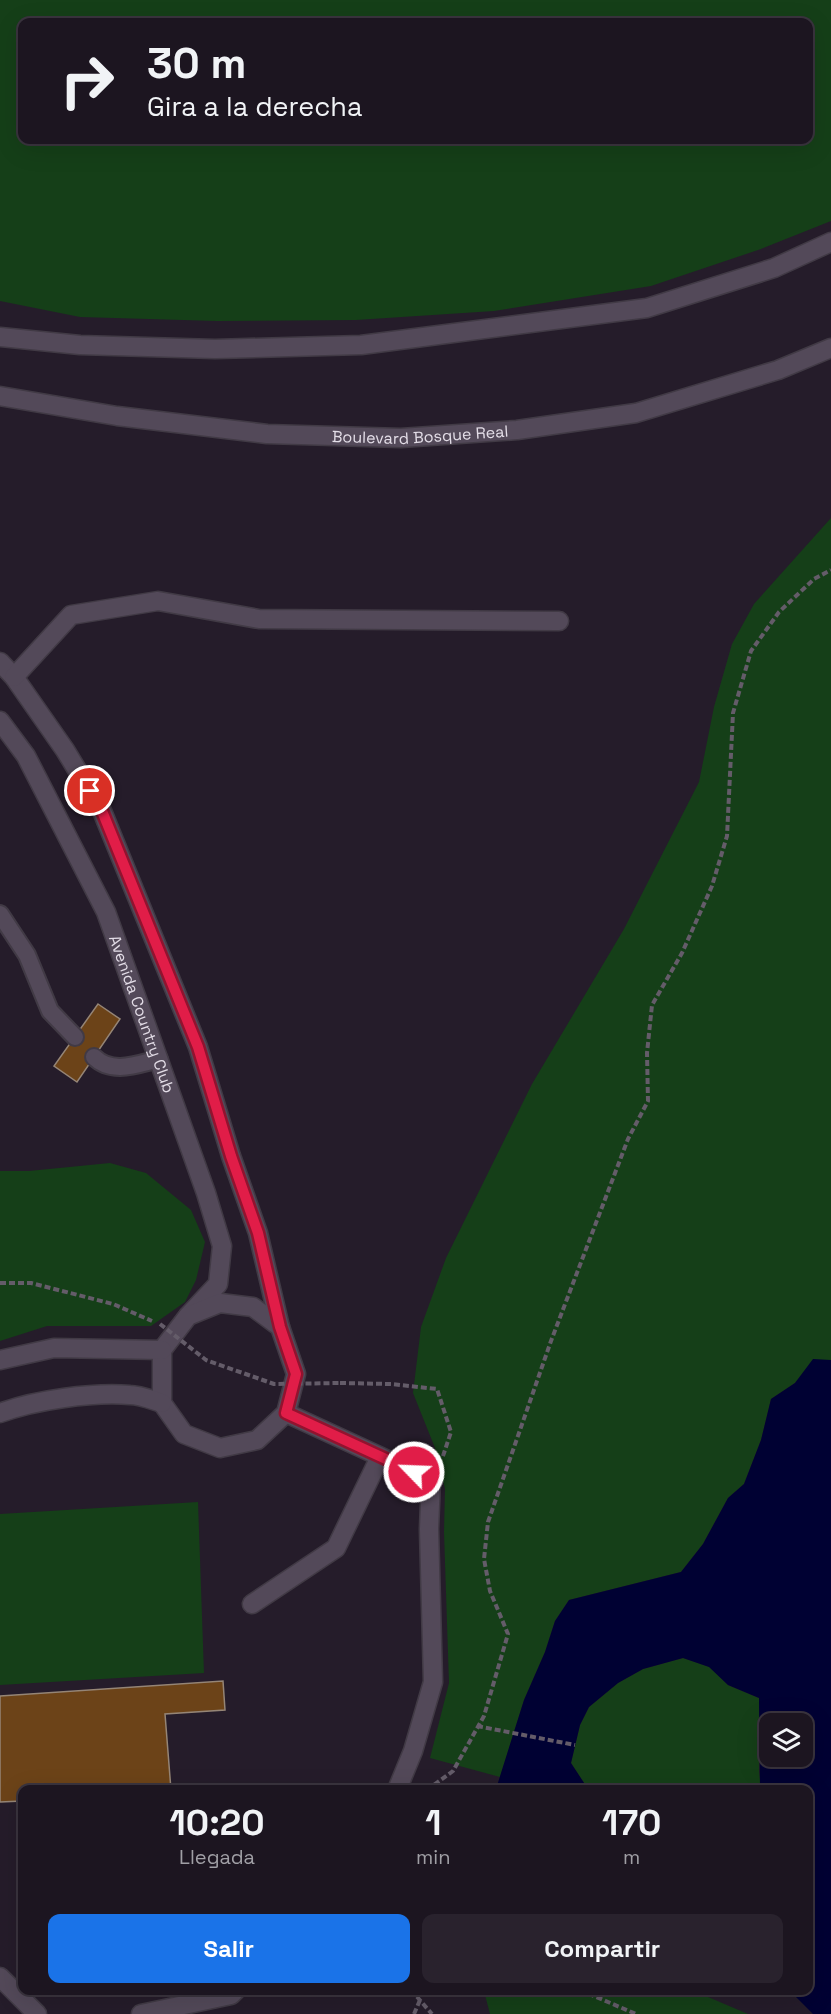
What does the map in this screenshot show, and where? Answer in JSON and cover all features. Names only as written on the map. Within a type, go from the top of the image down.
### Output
[{"type":"street","points":[[0,337],[80,345],[215,349],[361,345],[647,308],[774,268],[831,242]]},
{"type":"street","name":"Boulevard Bosque Real","points":[[0,396],[117,416],[267,434],[401,438],[517,430],[636,413],[778,370],[831,348]]},
{"type":"street","points":[[14,677],[72,615],[158,601],[260,619],[559,621]]},
{"type":"street","name":"Avenida Country Club","points":[[0,662],[14,677],[65,750],[102,811],[198,1047],[231,1156],[258,1233],[280,1327]]},
{"type":"street","name":"Avenida Country Club","points":[[0,721],[26,756],[106,912],[206,1192],[222,1246],[218,1284],[189,1316]]},
{"type":"street","points":[[220,1303],[253,1307],[280,1327],[296,1374],[286,1413],[257,1440],[220,1448],[184,1434],[162,1403],[162,1350],[189,1316],[220,1303]]},
{"type":"street","points":[[0,1360],[54,1348],[162,1350]]},
{"type":"street","points":[[0,1413],[17,1407],[69,1398],[131,1395],[162,1403]]},
{"type":"street","points":[[286,1413],[431,1480],[429,1529],[433,1682],[413,1751],[399,1785]]},
{"type":"street","points":[[252,1604],[336,1548],[380,1457]]},
{"type":"street","points":[[0,1977],[37,2014]]},
{"type":"street","points":[[141,2014],[231,1995]]},
{"type":"lane","points":[[0,914],[27,955],[51,1011],[75,1037]]},
{"type":"lane","points":[[94,1057],[117,1068],[159,1059]]},
{"type":"path","points":[[434,1785],[453,1771],[479,1727],[508,1634],[490,1591],[484,1559],[488,1522],[551,1341],[628,1139],[648,1101],[647,1053],[652,1005],[682,953],[711,886],[728,837],[733,713],[751,651],[779,612],[814,579],[831,570]]},
{"type":"path","points":[[0,1283],[31,1284],[113,1304],[160,1324],[206,1360],[274,1384],[391,1384],[436,1389],[452,1432],[440,1465]]},
{"type":"path","points":[[479,1727],[575,1745]]},
{"type":"path","points":[[416,1995],[432,2014]]},
{"type":"path","points":[[592,1995],[636,2014]]},
{"type":"path","points":[[414,2014],[420,2000]]},
{"type":"green space","points":[[0,0],[831,0],[831,221],[761,249],[651,286],[494,311],[356,320],[217,321],[80,317],[0,301]]},
{"type":"green space","points":[[831,518],[831,1360],[813,1360],[795,1383],[771,1399],[761,1440],[744,1484],[728,1498],[703,1544],[681,1572],[569,1600],[555,1621],[545,1652],[524,1700],[500,1777],[430,1758],[449,1683],[444,1532],[445,1489],[435,1448],[413,1393],[421,1327],[446,1258],[532,1084],[624,929],[699,782],[714,707],[732,644],[754,604]]},
{"type":"green space","points":[[110,1163],[146,1173],[191,1210],[205,1242],[196,1280],[185,1302],[151,1326],[47,1326],[0,1341],[0,1171],[29,1171]]},
{"type":"green space","points":[[198,1502],[204,1673],[0,1685],[0,1514]]},
{"type":"green space","points":[[683,1658],[710,1667],[728,1685],[759,1698],[761,1785],[585,1785],[571,1763],[580,1725],[589,1707],[618,1683],[643,1669]]},
{"type":"green space","points":[[485,1995],[703,1995],[748,2014],[490,2014]]},
{"type":"shaded area","points":[[813,1359],[831,1360],[831,2014],[813,2014],[794,1995],[813,1995],[813,1785],[760,1785],[760,1767],[813,1767],[813,1713],[759,1713],[759,1698],[728,1685],[709,1667],[683,1658],[643,1669],[618,1683],[589,1707],[580,1725],[571,1763],[585,1785],[497,1785],[524,1700],[545,1652],[555,1621],[569,1600],[681,1572],[703,1544],[728,1498],[744,1484],[761,1440],[771,1399],[795,1383]]},
{"type":"building","points":[[98,1004],[120,1019],[77,1082],[54,1066]]},
{"type":"building","points":[[223,1681],[225,1710],[165,1714],[171,1785],[18,1785],[18,1801],[0,1802],[0,1696]]},
{"type":"route","points":[[90,791],[102,811],[198,1047],[231,1156],[258,1233],[280,1327],[296,1374],[286,1413],[414,1472]]}]
